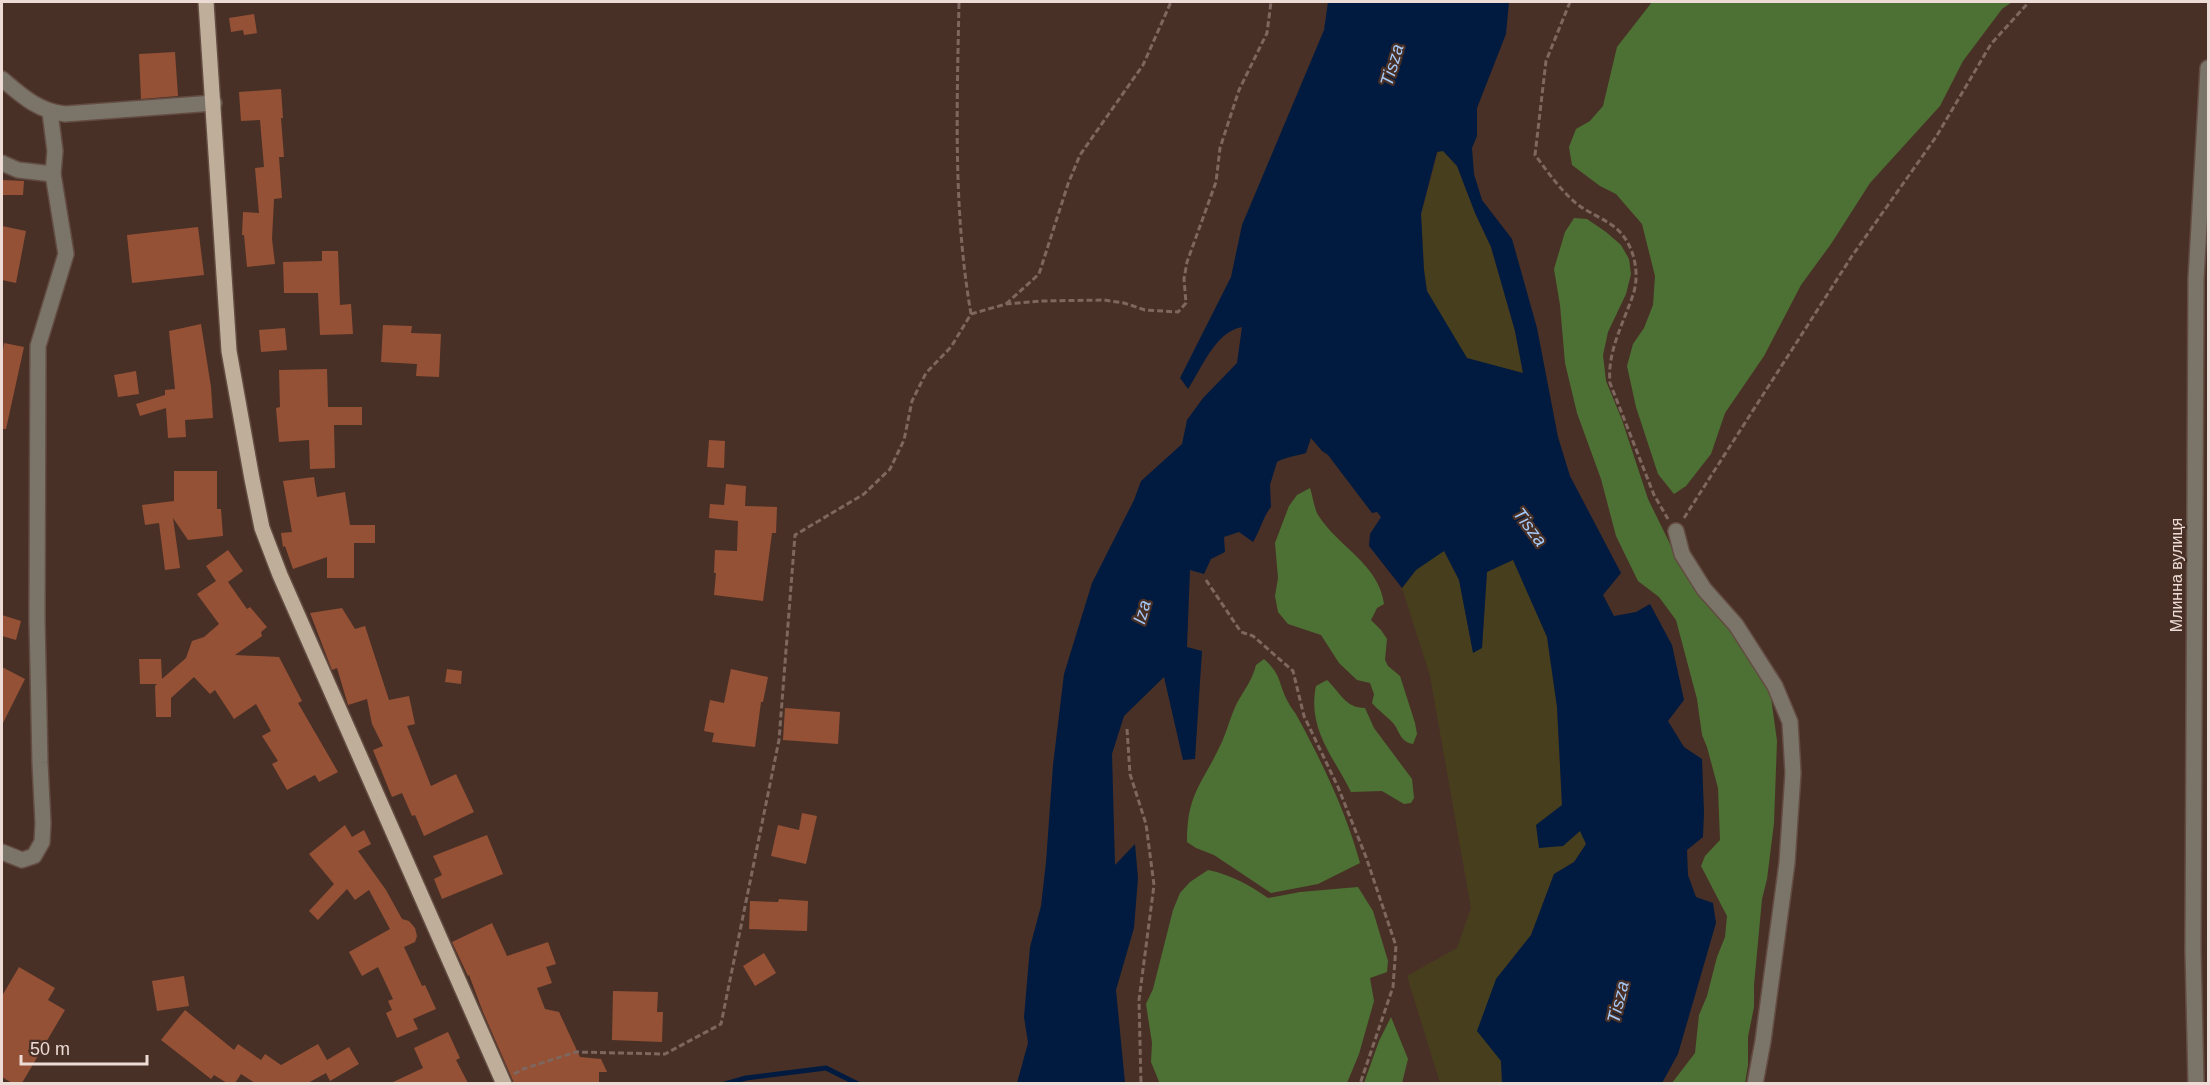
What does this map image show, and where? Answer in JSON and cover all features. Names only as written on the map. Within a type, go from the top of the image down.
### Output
[{"type":"main road","points":[[206,2],[229,351],[262,528],[280,575],[503,1082]]},
{"type":"street","name":"Млинна вулиця","points":[[2196,1083],[2193,950],[2201,687],[2196,279],[2208,68]]},
{"type":"street","points":[[2,79],[32,104],[50,112],[65,114],[214,103]]},
{"type":"street","points":[[2,852],[22,860],[34,856],[42,842],[43,833],[37,619],[38,346],[66,254],[53,174],[55,151],[50,112]]},
{"type":"street","points":[[2,163],[18,170],[53,174]]},
{"type":"street","points":[[1676,531],[1682,554],[1704,589],[1736,625],[1775,686],[1790,722],[1793,773],[1787,863],[1763,1041],[1755,1083]]},
{"type":"path","points":[[503,1082],[523,1069],[576,1053],[665,1053],[721,1024],[779,740],[795,535],[864,494],[890,469],[904,440],[912,401],[926,373],[951,347],[971,314],[962,265],[957,159],[959,2]]},
{"type":"path","points":[[1006,304],[1039,274],[1068,184],[1080,155],[1143,65],[1171,2]]},
{"type":"path","points":[[971,314],[1006,304],[1104,300],[1124,303],[1145,310],[1178,312],[1186,303],[1184,279],[1187,262],[1216,182],[1220,148],[1239,90],[1267,33],[1270,2]]},
{"type":"path","points":[[1570,2],[1546,61],[1535,155],[1564,192],[1578,205],[1620,231],[1629,247],[1638,272],[1634,292],[1609,367],[1610,383],[1654,495],[1676,531],[1852,256],[1936,137],[1991,44],[2029,2]]},
{"type":"path","points":[[1206,580],[1241,632],[1253,636],[1293,671],[1304,716],[1338,788],[1366,857],[1396,946],[1393,987],[1360,1083]]},
{"type":"path","points":[[1127,729],[1130,774],[1146,824],[1154,885],[1139,1000],[1140,1083]]},
{"type":"green space","points":[[1652,2],[2012,2],[2002,9],[1963,61],[1940,106],[1870,183],[1831,244],[1801,285],[1764,356],[1725,413],[1711,454],[1686,486],[1674,494],[1658,474],[1636,407],[1627,366],[1633,344],[1644,328],[1653,305],[1655,276],[1642,224],[1616,194],[1600,186],[1572,165],[1569,147],[1576,129],[1590,121],[1603,106],[1617,47]]},
{"type":"green space","points":[[1574,218],[1587,219],[1606,232],[1621,245],[1629,259],[1631,274],[1626,294],[1608,332],[1603,355],[1606,381],[1622,420],[1648,499],[1674,552],[1732,624],[1769,683],[1777,741],[1774,823],[1767,879],[1762,899],[1754,1007],[1748,1037],[1748,1065],[1745,1083],[1672,1083],[1695,1053],[1699,1015],[1725,937],[1727,916],[1701,866],[1705,856],[1720,840],[1718,788],[1702,735],[1697,699],[1676,620],[1659,597],[1638,581],[1616,536],[1601,479],[1577,413],[1565,363],[1554,269],[1565,232]]},
{"type":"green space","points":[[1310,488],[1318,515],[1336,537],[1357,556],[1381,590],[1384,604],[1377,608],[1371,620],[1387,639],[1385,660],[1388,666],[1400,676],[1415,723],[1417,734],[1413,744],[1403,739],[1394,724],[1372,703],[1374,694],[1370,683],[1357,680],[1339,663],[1321,635],[1288,624],[1278,612],[1275,596],[1278,578],[1275,543],[1289,506],[1297,495]]},
{"type":"green space","points":[[1264,659],[1277,675],[1288,702],[1325,771],[1348,825],[1360,863],[1318,884],[1271,893],[1214,855],[1187,842],[1189,812],[1196,791],[1220,746],[1256,665]]},
{"type":"green space","points":[[1327,680],[1352,705],[1365,708],[1374,728],[1412,779],[1414,798],[1411,803],[1404,804],[1382,791],[1351,792],[1324,742],[1315,716],[1316,686]]},
{"type":"green space","points":[[1208,870],[1240,881],[1268,898],[1300,892],[1358,887],[1373,911],[1388,961],[1387,972],[1370,978],[1374,1001],[1359,1054],[1347,1083],[1160,1084],[1151,1062],[1152,1043],[1146,1004],[1153,989],[1173,910],[1180,893],[1190,882]]},
{"type":"green space","points":[[1391,1017],[1408,1059],[1402,1083],[1364,1083],[1379,1041]]},
{"type":"sand","points":[[1443,150],[1457,166],[1491,247],[1515,331],[1523,373],[1467,359],[1427,291],[1421,214],[1438,152]]},
{"type":"sand","points":[[1444,550],[1459,580],[1473,652],[1482,647],[1487,572],[1513,559],[1547,637],[1557,707],[1562,805],[1536,825],[1580,830],[1586,844],[1574,862],[1554,874],[1531,935],[1496,979],[1502,1083],[1440,1083],[1407,976],[1457,948],[1471,908],[1430,676],[1402,588],[1416,570]]},
{"type":"water","points":[[1328,2],[1509,2],[1506,34],[1477,108],[1477,136],[1472,148],[1474,174],[1482,200],[1512,239],[1537,328],[1558,437],[1570,476],[1621,573],[1603,595],[1614,616],[1636,612],[1650,604],[1672,645],[1684,700],[1668,721],[1684,747],[1702,759],[1703,837],[1687,850],[1688,875],[1696,897],[1713,903],[1716,923],[1678,1054],[1662,1083],[1502,1083],[1501,1061],[1477,1031],[1496,979],[1531,935],[1554,874],[1574,862],[1586,844],[1580,831],[1563,846],[1539,848],[1536,825],[1562,805],[1557,707],[1547,637],[1513,560],[1487,572],[1482,648],[1473,653],[1459,580],[1444,551],[1416,570],[1402,588],[1369,546],[1370,534],[1381,517],[1377,512],[1372,513],[1328,455],[1311,438],[1306,453],[1277,462],[1270,485],[1271,507],[1253,542],[1239,532],[1224,537],[1225,552],[1211,559],[1204,574],[1190,570],[1187,647],[1202,651],[1195,759],[1183,760],[1164,677],[1124,716],[1112,754],[1115,865],[1135,844],[1138,878],[1134,928],[1116,990],[1125,1083],[1017,1083],[1028,1043],[1024,1017],[1030,947],[1041,906],[1053,765],[1064,674],[1092,583],[1134,500],[1141,481],[1182,444],[1187,420],[1203,398],[1237,363],[1242,327],[1233,330],[1217,343],[1188,389],[1180,378],[1231,277],[1242,225],[1324,30]],"holes":[[[1443,151],[1457,166],[1491,247],[1515,331],[1523,373],[1467,358],[1427,291],[1421,214],[1437,152]]]},
{"type":"building","points":[[254,14],[257,33],[244,35],[243,30],[231,32],[229,18]]},
{"type":"building","points":[[175,52],[178,96],[141,99],[139,54]]},
{"type":"building","points":[[281,89],[284,157],[279,157],[282,198],[274,199],[272,239],[275,264],[247,267],[244,235],[242,235],[243,212],[259,213],[255,168],[264,167],[260,120],[241,121],[239,92]]},
{"type":"building","points":[[2,180],[24,181],[23,195],[2,195]]},
{"type":"building","points":[[2,226],[26,231],[16,283],[2,280]]},
{"type":"building","points":[[198,227],[204,275],[132,283],[127,235]]},
{"type":"building","points":[[322,251],[338,251],[340,305],[351,304],[353,334],[320,335],[318,293],[284,293],[283,262],[322,261]]},
{"type":"building","points":[[201,324],[211,387],[213,418],[185,420],[186,437],[168,438],[166,408],[140,416],[136,404],[165,395],[165,390],[175,389],[169,331]]},
{"type":"building","points":[[383,325],[412,326],[411,333],[441,334],[439,377],[416,376],[417,364],[381,362]]},
{"type":"building","points":[[285,328],[287,350],[261,352],[259,330]]},
{"type":"building","points":[[4,343],[24,347],[6,429],[2,429],[2,356]]},
{"type":"building","points":[[327,369],[328,407],[362,407],[362,425],[334,425],[335,468],[310,469],[309,440],[279,442],[276,408],[280,407],[279,370]]},
{"type":"building","points":[[136,371],[139,394],[118,397],[114,375]]},
{"type":"building","points":[[709,440],[725,441],[724,468],[707,467]]},
{"type":"building","points":[[174,471],[217,471],[217,509],[221,509],[223,536],[188,540],[173,518],[180,568],[165,570],[159,523],[145,525],[142,505],[174,501]]},
{"type":"building","points":[[314,477],[317,497],[345,492],[350,525],[375,525],[375,543],[354,543],[354,578],[327,578],[327,557],[293,569],[285,546],[283,547],[281,533],[292,532],[283,481]]},
{"type":"building","points":[[726,484],[746,486],[745,506],[777,507],[776,533],[772,533],[763,601],[714,595],[715,550],[737,551],[738,521],[709,518],[710,504],[724,505]]},
{"type":"building","points":[[228,550],[243,571],[228,582],[247,609],[250,607],[267,627],[261,632],[262,636],[235,655],[279,657],[302,701],[298,703],[338,772],[319,782],[315,775],[287,790],[272,764],[278,761],[262,736],[271,731],[256,704],[234,719],[215,690],[210,694],[194,677],[171,698],[171,717],[156,717],[155,686],[157,684],[140,684],[139,659],[161,659],[162,679],[186,658],[192,641],[204,637],[219,624],[197,594],[216,581],[206,566]]},
{"type":"building","points":[[342,608],[355,629],[365,626],[389,700],[409,696],[415,724],[407,726],[431,786],[456,774],[474,812],[424,836],[402,793],[392,797],[373,750],[383,746],[372,724],[367,699],[348,705],[337,668],[332,670],[310,613]]},
{"type":"building","points":[[2,615],[21,621],[16,640],[2,636]]},
{"type":"building","points":[[2,667],[25,679],[2,725]]},
{"type":"building","points":[[447,669],[462,671],[461,684],[445,682]]},
{"type":"building","points":[[731,669],[768,677],[763,702],[761,702],[755,747],[712,742],[714,733],[704,731],[710,700],[724,703]]},
{"type":"building","points":[[785,708],[840,712],[838,744],[783,740]]},
{"type":"building","points":[[802,813],[817,816],[806,864],[771,856],[778,825],[799,830]]},
{"type":"building","points":[[345,825],[352,837],[364,830],[371,844],[358,851],[386,890],[402,919],[409,921],[415,928],[417,936],[415,942],[404,947],[422,986],[425,985],[436,1009],[413,1019],[418,1029],[397,1038],[386,1013],[392,1010],[388,1001],[393,999],[378,967],[362,976],[349,952],[390,929],[369,890],[355,900],[347,889],[318,920],[309,911],[334,884],[309,854]]},
{"type":"building","points":[[487,835],[503,874],[442,899],[434,879],[442,875],[433,856]]},
{"type":"building","points":[[779,899],[808,901],[807,931],[749,929],[750,901],[778,902]]},
{"type":"building","points":[[492,923],[507,956],[548,942],[556,964],[546,967],[552,983],[537,988],[545,1009],[559,1012],[580,1057],[601,1059],[607,1072],[599,1072],[599,1083],[514,1083],[469,975],[452,942]]},
{"type":"building","points":[[764,953],[776,973],[755,986],[743,966]]},
{"type":"building","points":[[19,967],[55,988],[48,1000],[65,1010],[22,1083],[12,1083],[2,1077],[2,996]]},
{"type":"building","points":[[184,976],[189,1006],[157,1011],[152,981]]},
{"type":"building","points":[[613,991],[658,992],[657,1012],[663,1012],[662,1042],[612,1040]]},
{"type":"building","points":[[185,1010],[234,1050],[238,1044],[261,1060],[265,1054],[281,1065],[318,1044],[327,1060],[349,1047],[359,1064],[330,1081],[326,1073],[308,1083],[255,1083],[241,1074],[235,1083],[227,1083],[214,1075],[211,1079],[161,1040]]},
{"type":"building","points":[[448,1032],[460,1058],[456,1060],[468,1083],[391,1083],[423,1068],[414,1048]]},
{"type":"waterway","points":[[725,1084],[746,1078],[826,1068],[858,1084]]},
{"type":"water label","name":"Tisza","points":[[1392,65]]},
{"type":"water label","name":"Tisza","points":[[1530,527]]},
{"type":"water label","name":"Iza","points":[[1142,612]]},
{"type":"water label","name":"Tisza","points":[[1618,1002]]}]
